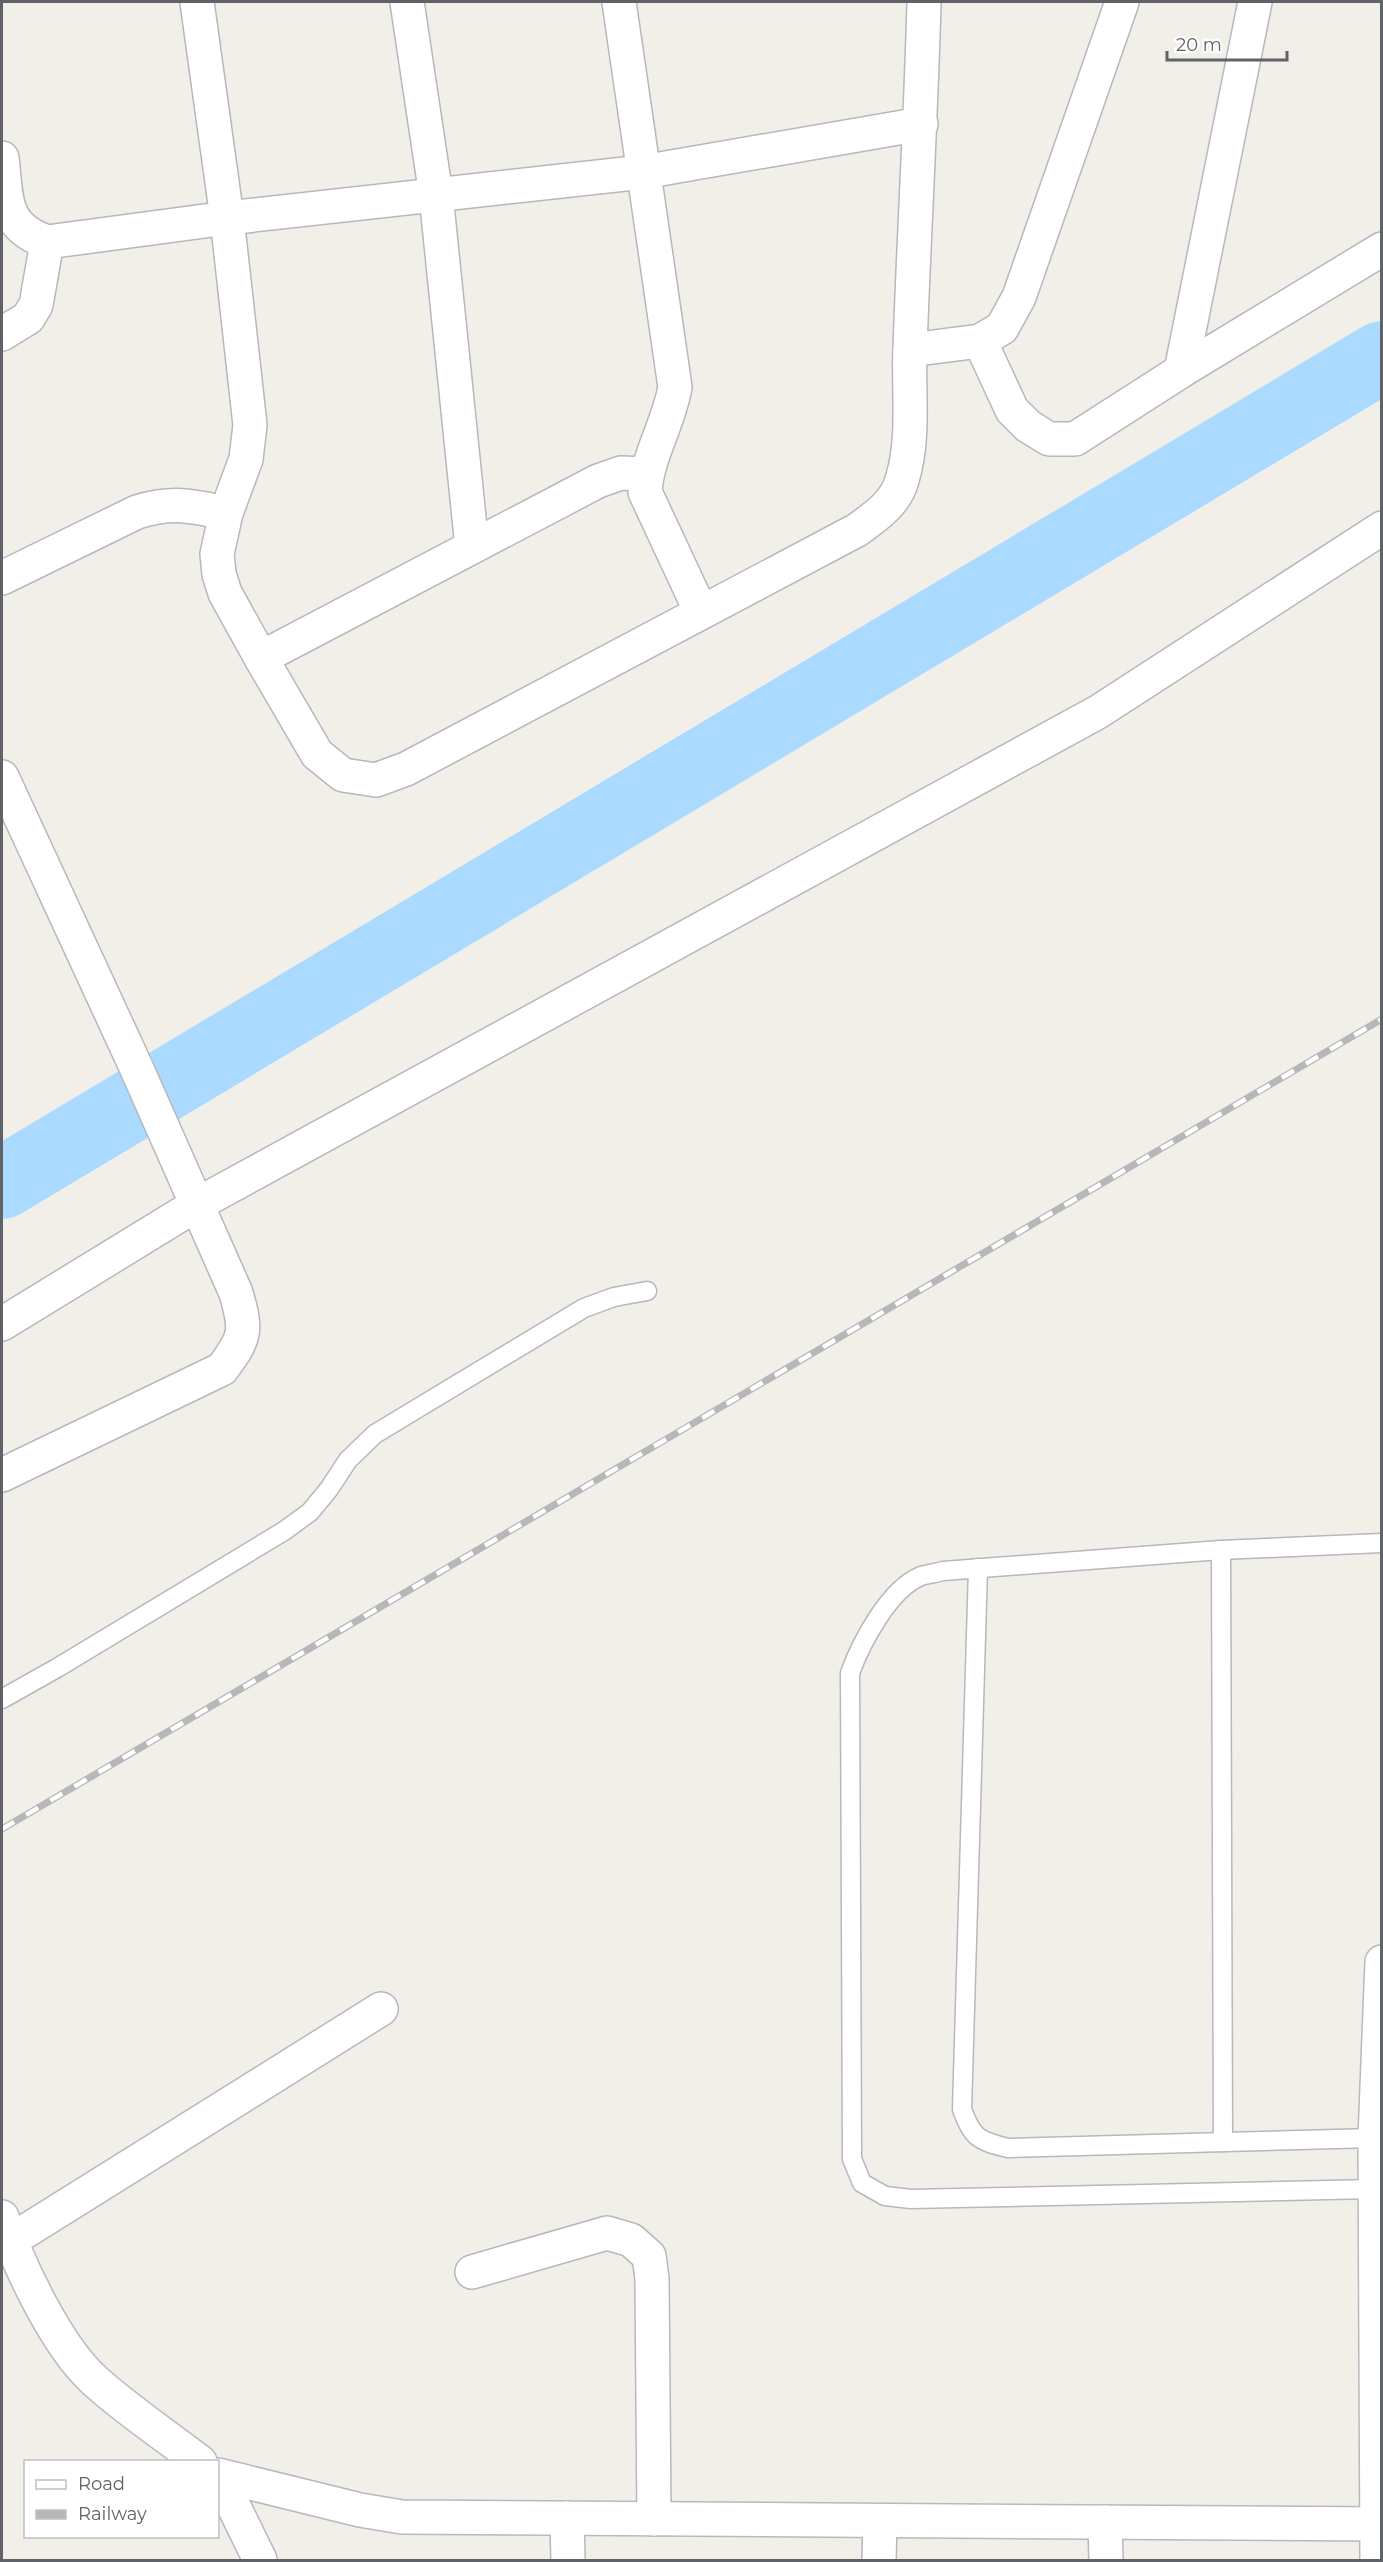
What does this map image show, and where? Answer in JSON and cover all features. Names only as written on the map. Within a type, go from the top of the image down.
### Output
[{"type":"street","points":[[197,2],[227,218],[250,425],[246,459],[226,513],[218,554],[219,574],[225,593],[317,754],[343,775],[376,780],[406,770],[857,530],[885,509],[902,483],[909,449],[910,350],[921,124],[924,2]]},
{"type":"street","points":[[407,2],[436,195],[472,547]]},
{"type":"street","points":[[619,2],[675,387],[671,408],[646,474],[645,492],[701,612]]},
{"type":"street","points":[[910,350],[980,341],[1002,328],[1019,297],[1122,2]]},
{"type":"street","points":[[1181,371],[1255,2]]},
{"type":"street","points":[[2,158],[8,205],[14,222],[29,236],[47,242],[227,218],[643,172],[921,124]]},
{"type":"street","points":[[2,334],[28,318],[36,305],[47,242]]},
{"type":"street","points":[[980,341],[1012,410],[1028,426],[1049,439],[1075,439],[1181,371],[1382,249]]},
{"type":"street","points":[[261,658],[598,481],[621,473],[646,474]]},
{"type":"street","points":[[2,578],[137,512],[160,505],[181,504],[226,513]]},
{"type":"street","points":[[2,1324],[196,1205],[1098,712],[1382,528]]},
{"type":"street","points":[[2,777],[136,1067],[236,1293],[244,1322],[240,1346],[222,1369],[2,1475]]},
{"type":"street","points":[[1377,2560],[1379,2524],[1375,2138],[1382,1962]]},
{"type":"street","points":[[198,2460],[93,2380],[58,2338],[4,2234],[381,2009]]},
{"type":"street","points":[[472,2272],[607,2234],[631,2240],[649,2256],[652,2279],[654,2519]]},
{"type":"street","points":[[219,2473],[360,2510],[402,2517],[1379,2524]]},
{"type":"street","points":[[219,2484],[260,2560]]},
{"type":"street","points":[[567,2518],[567,2560]]},
{"type":"street","points":[[879,2560],[880,2521]]},
{"type":"street","points":[[1105,2522],[1107,2560]]},
{"type":"lane","points":[[2,1699],[284,1531],[310,1512],[330,1488],[348,1460],[375,1434],[584,1308],[614,1297],[647,1291]]},
{"type":"lane","points":[[1375,2189],[911,2199],[885,2196],[862,2183],[852,2159],[850,1673],[860,1645],[899,1590],[920,1577],[944,1571],[1221,1550],[1382,1544]]},
{"type":"lane","points":[[1221,1550],[1223,2142]]},
{"type":"lane","points":[[978,1568],[962,2109],[969,2129],[985,2142],[1008,2148],[1375,2138]]},
{"type":"waterway","points":[[2,1183],[1382,357]]},
{"type":"railway","points":[[2,1829],[1382,1019]]}]
